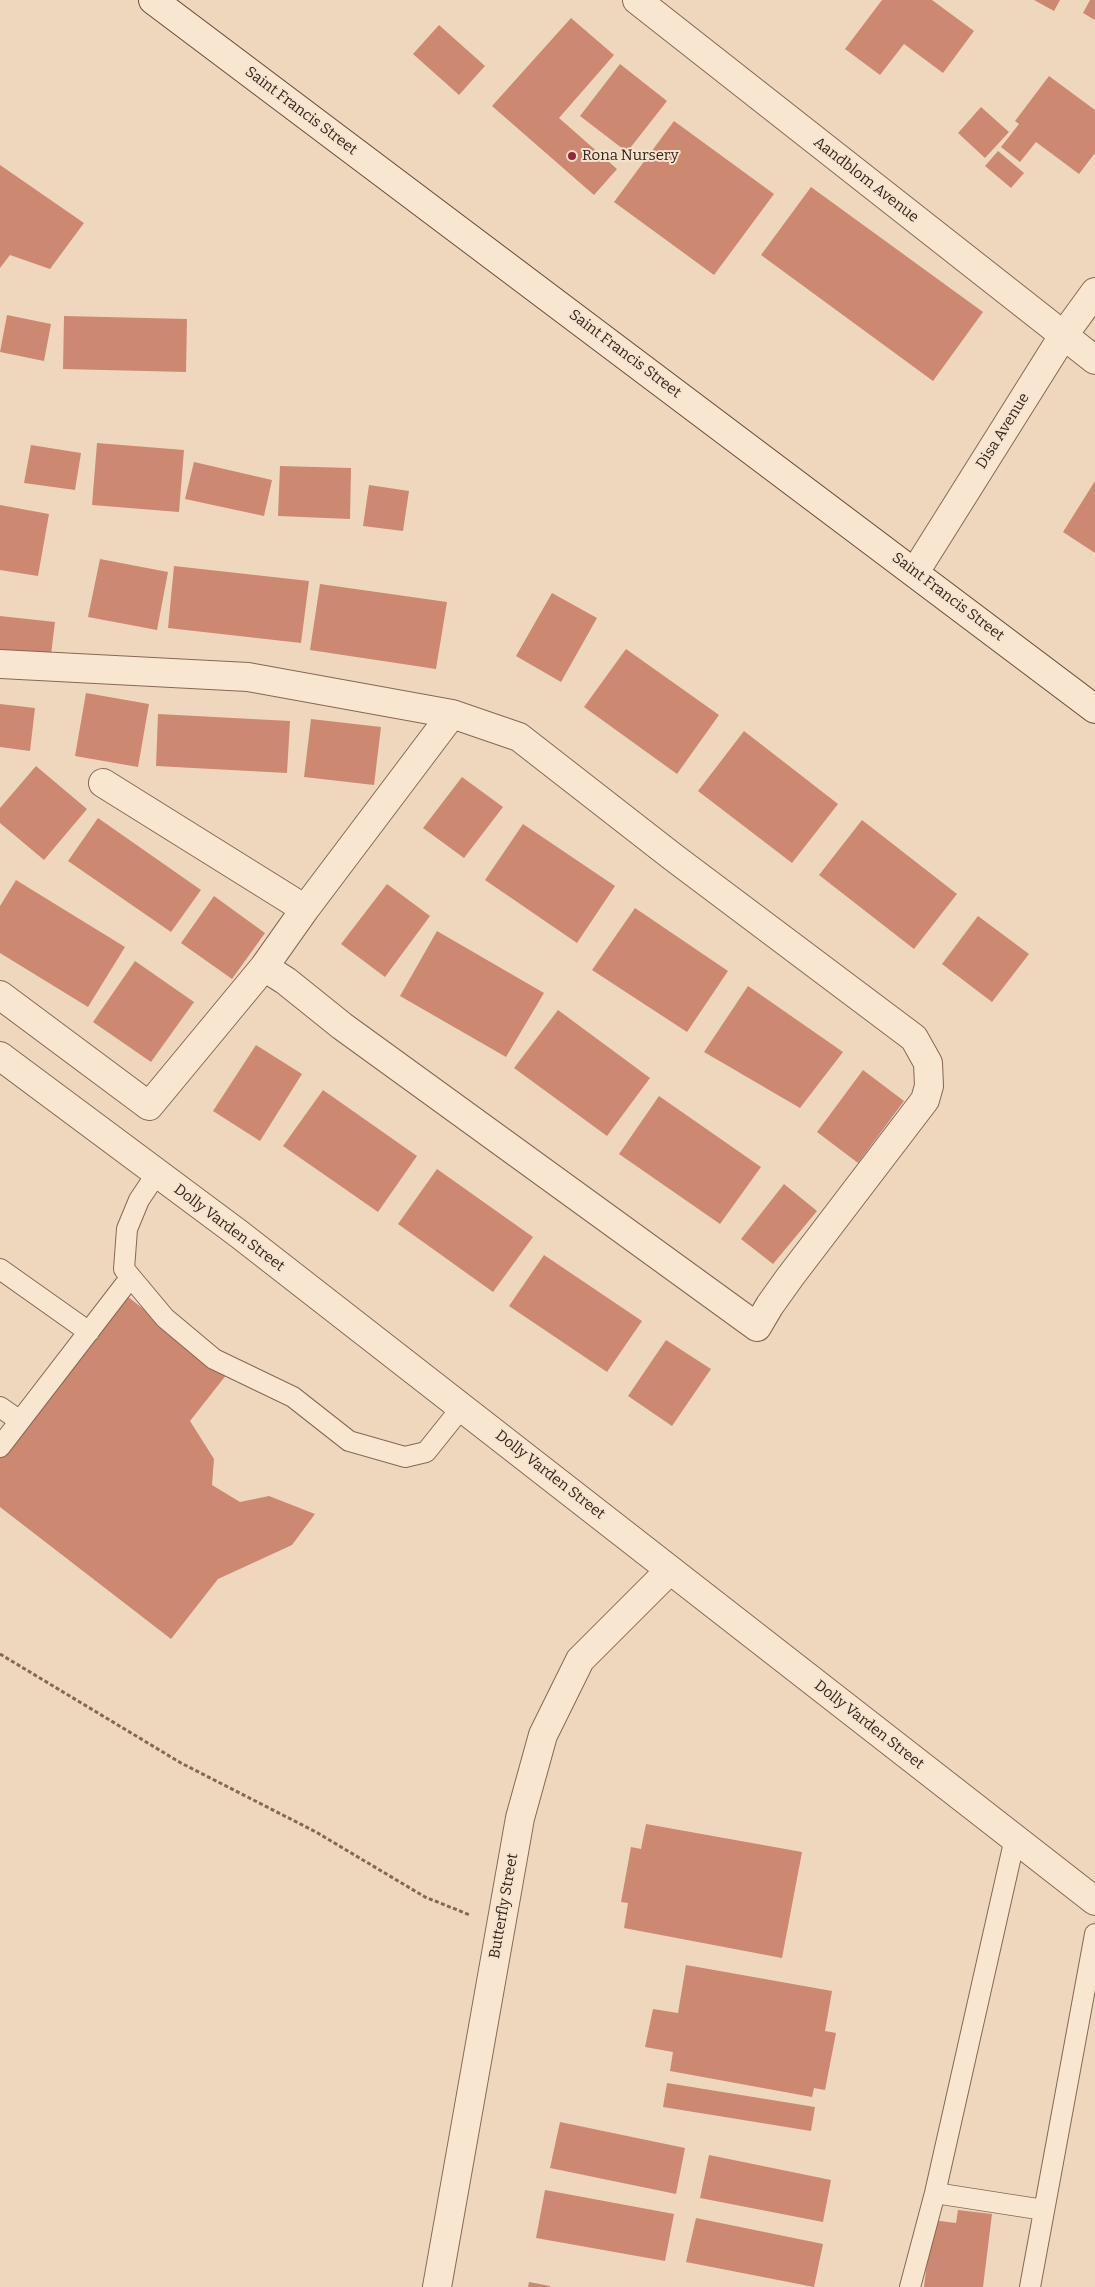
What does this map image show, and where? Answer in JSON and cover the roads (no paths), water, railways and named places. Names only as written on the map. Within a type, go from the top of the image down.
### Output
[{"type":"street","name":"Saint Francis Street","points":[[153,0],[1095,709]]},
{"type":"street","name":"Aandblom Avenue","points":[[637,0],[1095,360]]},
{"type":"street","name":"Disa Avenue","points":[[915,572],[1063,336],[1095,292]]},
{"type":"street","points":[[0,664],[248,677],[452,714],[519,737],[673,857],[914,1038],[928,1063],[929,1086],[925,1100],[780,1291],[758,1327],[366,1043],[286,981],[264,967]]},
{"type":"street","points":[[0,995],[150,1106],[264,967],[305,909],[452,714]]},
{"type":"street","points":[[103,783],[305,909]]},
{"type":"street","name":"Dolly Varden Street","points":[[0,1056],[157,1173],[462,1407],[1095,1901]]},
{"type":"street","name":"Butterfly Street","points":[[437,2287],[520,1818],[543,1735],[580,1660],[670,1570]]},
{"type":"lane","points":[[157,1173],[139,1200],[127,1229],[124,1269],[164,1318],[214,1360],[293,1398],[349,1441],[405,1457],[426,1452],[462,1407]]},
{"type":"lane","points":[[0,1269],[89,1332]]},
{"type":"lane","points":[[0,1447],[130,1278]]},
{"type":"lane","points":[[0,1407],[20,1421]]},
{"type":"lane","points":[[910,2287],[935,2193],[1015,1838]]},
{"type":"lane","points":[[1030,2287],[1095,1934]]},
{"type":"lane","points":[[935,2193],[1044,2210]]},
{"type":"place","name":"Rona Nursery","points":[[572,156]]}]
